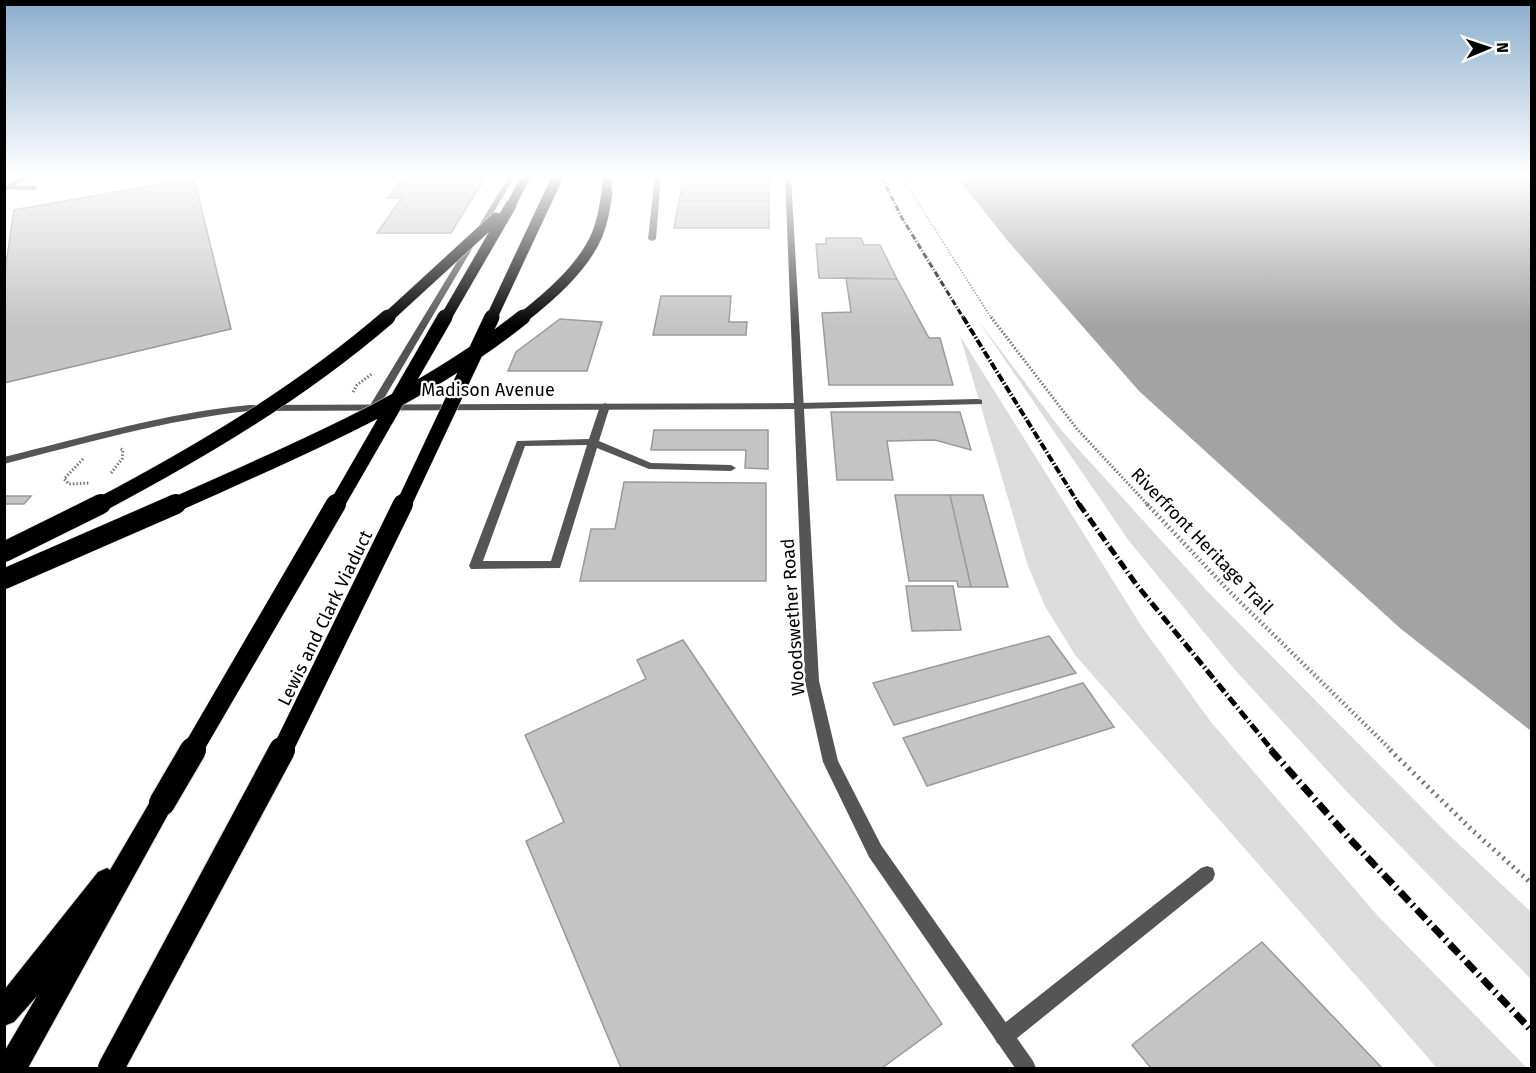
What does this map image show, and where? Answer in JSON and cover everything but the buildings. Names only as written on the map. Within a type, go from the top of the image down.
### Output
[{"type":"highway","points":[[4,552],[71,520],[243,423],[355,344],[404,304],[488,226]]},
{"type":"highway","points":[[12,1068],[162,803],[499,226]]},
{"type":"highway","name":"Lewis and Clark Viaduct","points":[[111,1068],[302,713],[534,226]]},
{"type":"highway","points":[[4,579],[280,457],[415,392],[495,342],[546,298],[576,266],[594,240],[600,226]]},
{"type":"highway","points":[[4,1012],[73,927],[162,803]]},
{"type":"street","points":[[374,406],[482,226]]},
{"type":"street","points":[[652,239],[653,226]]},
{"type":"street","name":"Woodswether Road","points":[[790,226],[812,681],[831,762],[875,851],[1026,1068]]},
{"type":"street","name":"Madison Avenue","points":[[4,461],[211,411],[249,408],[799,406],[978,402]]},
{"type":"street","points":[[605,406],[593,442],[556,566],[475,566],[520,443],[593,442],[649,466],[731,468]]},
{"type":"street","points":[[1004,1036],[1207,874]]},
{"type":"path","name":"Riverfront Heritage Trail","points":[[932,226],[984,308],[1077,429],[1227,589],[1471,829],[1532,884]]},
{"type":"path","points":[[105,478],[114,471],[122,459],[123,450],[113,445]]},
{"type":"path","points":[[90,452],[64,479],[69,484],[90,483],[98,480]]},
{"type":"path","points":[[90,483],[90,490]]},
{"type":"shaded area","points":[[996,226],[1531,226],[1531,731],[1401,629],[1139,391]]},
{"type":"shaded area","points":[[977,319],[1062,431],[1207,591],[1450,836],[1531,912],[1531,979],[1348,793],[1235,670],[1129,541]]},
{"type":"shaded area","points":[[960,336],[1142,627],[1211,722],[1377,915],[1527,1068],[1437,1068],[1075,655],[1045,606],[1028,566]]},
{"type":"railway","points":[[907,226],[964,319]]},
{"type":"railway","points":[[963,317],[1080,506]]},
{"type":"railway","points":[[1079,504],[1136,584],[1273,751]]},
{"type":"railway","points":[[1271,750],[1348,837],[1532,1031]]}]
